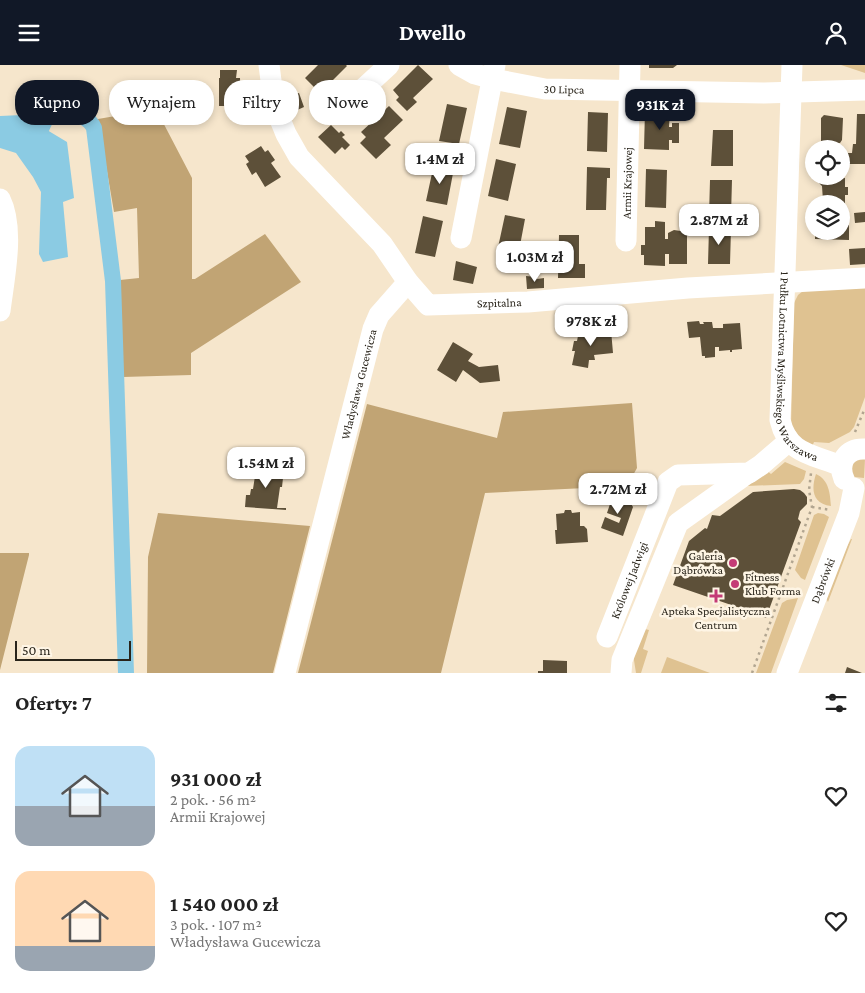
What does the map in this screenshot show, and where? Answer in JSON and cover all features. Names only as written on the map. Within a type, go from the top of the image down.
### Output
[{"type":"street","name":"Szpitalna","points":[[269,65],[277,112],[286,134],[300,157],[382,244],[408,282],[428,305],[528,302],[688,288],[786,284],[865,278]]},
{"type":"street","points":[[372,80],[388,65]]},
{"type":"street","name":"30 Lipca","points":[[459,65],[475,74],[494,72],[545,89],[791,92],[865,90]]},
{"type":"street","name":"Armii Krajowej","points":[[626,241],[630,65]]},
{"type":"street","name":"1 Pułku Lotnictwa Myśliwskiego Warszawa","points":[[792,65],[786,284],[780,411],[782,428],[789,441],[805,454],[841,466]]},
{"type":"street","points":[[461,238],[494,72]]},
{"type":"street","points":[[0,199],[6,216],[8,232],[0,311]]},
{"type":"street","name":"Władysława Gucewicza","points":[[285,673],[373,329],[379,315],[408,282]]},
{"type":"street","points":[[621,673],[622,660],[678,523],[761,465],[789,441]]},
{"type":"street","points":[[859,488],[844,479],[841,466],[846,455],[852,451],[865,449]]},
{"type":"street","name":"Królowej Jadwigi","points":[[607,637],[668,482],[678,475],[749,473]]},
{"type":"street","name":"Dąbrówki","points":[[787,673],[859,488]]},
{"type":"path","points":[[752,673],[812,507],[809,490],[812,469]]},
{"type":"path","points":[[812,507],[835,511]]},
{"type":"shaded area","points":[[841,65],[865,65],[865,73]]},
{"type":"shaded area","points":[[109,117],[109,125],[164,125],[192,178],[192,279],[195,279],[265,234],[301,282],[191,353],[191,375],[123,377],[120,280],[139,278],[137,208],[114,212],[99,119]]},
{"type":"shaded area","points":[[865,285],[865,397],[854,427],[850,432],[829,443],[814,442],[812,447],[802,441],[791,425],[794,303],[798,295],[803,291]]},
{"type":"shaded area","points":[[632,403],[637,468],[627,486],[485,493],[441,673],[298,673],[367,404],[497,438],[503,412]]},
{"type":"shaded area","points":[[854,459],[865,459],[864,478],[855,477],[851,474]]},
{"type":"shaded area","points":[[785,462],[806,471],[804,479],[800,484],[746,486],[766,470],[771,474]]},
{"type":"shaded area","points":[[816,474],[826,483],[831,506],[820,502],[814,495]]},
{"type":"shaded area","points":[[158,513],[310,526],[273,673],[147,673],[148,557]]},
{"type":"shaded area","points":[[818,513],[829,517],[805,580],[795,570],[814,515]]},
{"type":"shaded area","points":[[851,539],[828,602],[825,596],[842,555]]},
{"type":"shaded area","points":[[0,553],[29,553],[29,555],[0,670]]},
{"type":"shaded area","points":[[798,598],[771,673],[756,673],[782,603]]},
{"type":"shaded area","points":[[641,628],[649,630],[643,649],[648,651],[641,673],[636,673],[633,654]]},
{"type":"shaded area","points":[[667,657],[710,673],[661,673]]},
{"type":"water","points":[[15,115],[15,125],[39,125],[67,142],[74,198],[63,202],[68,257],[43,262],[39,254],[41,192],[16,153],[0,148],[0,116]]},
{"type":"building","points":[[318,65],[347,66],[333,80],[309,80],[309,82],[305,78]]},
{"type":"building","points":[[418,65],[433,79],[413,98],[417,102],[407,111],[396,100],[399,97],[393,90]]},
{"type":"building","points":[[649,65],[677,65],[673,68],[649,68]]},
{"type":"building","points":[[220,70],[237,70],[236,78],[240,78],[240,80],[224,80],[224,106],[219,106]]},
{"type":"building","points":[[299,93],[304,107],[299,109]]},
{"type":"building","points":[[447,104],[467,108],[459,144],[439,141]]},
{"type":"building","points":[[389,106],[403,120],[384,138],[391,145],[376,159],[360,143],[366,137],[361,132],[369,125],[386,125],[386,109]]},
{"type":"building","points":[[507,107],[527,111],[520,148],[499,144]]},
{"type":"building","points":[[645,110],[656,111],[656,118],[660,119],[660,111],[670,111],[669,127],[672,127],[672,123],[679,123],[679,143],[672,143],[672,140],[669,140],[669,150],[644,149]]},
{"type":"building","points":[[588,112],[608,113],[607,152],[587,151]]},
{"type":"building","points":[[857,114],[865,114],[865,164],[850,164],[850,153],[852,153],[853,144],[856,144]]},
{"type":"building","points":[[824,115],[843,118],[842,140],[821,140],[821,118]]},
{"type":"building","points":[[331,125],[339,133],[341,131],[345,135],[342,137],[350,145],[345,150],[342,147],[335,154],[318,137]]},
{"type":"building","points":[[713,130],[733,130],[733,166],[711,166]]},
{"type":"building","points":[[261,146],[265,152],[268,150],[275,160],[271,163],[281,177],[265,187],[256,172],[252,175],[246,164],[249,162],[245,156]]},
{"type":"building","points":[[496,159],[516,164],[508,201],[488,196]]},
{"type":"building","points":[[434,164],[454,168],[447,205],[426,201]]},
{"type":"building","points":[[587,167],[610,168],[610,178],[607,178],[606,210],[586,210]]},
{"type":"building","points":[[646,169],[667,170],[666,208],[645,207]]},
{"type":"building","points":[[710,180],[732,180],[731,216],[709,216]]},
{"type":"building","points":[[845,185],[845,187],[848,187],[848,195],[823,195],[822,186]]},
{"type":"building","points":[[865,212],[865,222],[855,223],[854,213]]},
{"type":"building","points":[[505,215],[525,219],[518,256],[497,252]]},
{"type":"building","points":[[423,216],[443,221],[435,257],[415,253]]},
{"type":"building","points":[[655,221],[665,222],[665,239],[668,239],[668,233],[674,230],[687,232],[687,264],[669,264],[669,254],[665,254],[665,266],[644,265],[641,245],[645,245],[645,227],[655,227]]},
{"type":"building","points":[[709,228],[731,229],[730,264],[708,264]]},
{"type":"building","points":[[559,235],[579,235],[579,264],[585,264],[585,278],[558,278]]},
{"type":"building","points":[[865,248],[865,264],[850,265],[849,249]]},
{"type":"building","points":[[456,261],[477,267],[473,284],[453,280]]},
{"type":"building","points":[[526,276],[537,277],[537,279],[544,278],[544,288],[527,289]]},
{"type":"building","points":[[699,321],[700,324],[712,322],[713,328],[723,328],[723,324],[740,323],[742,349],[730,352],[730,350],[719,351],[719,347],[715,347],[715,357],[705,358],[705,356],[702,356],[700,337],[689,338],[687,322]]},
{"type":"building","points":[[611,330],[613,353],[594,355],[595,360],[589,360],[588,368],[572,365],[575,351],[572,351],[574,341],[577,341],[579,331],[595,337],[595,331]]},
{"type":"building","points":[[453,342],[473,354],[468,361],[479,367],[498,365],[500,381],[480,383],[463,370],[456,382],[437,370]]},
{"type":"building","points":[[258,467],[280,467],[279,478],[283,478],[277,508],[286,508],[286,510],[245,507],[246,495],[250,495],[251,489],[253,489]]},
{"type":"building","name":"Galeria Dąbrówka","points":[[794,489],[804,493],[807,497],[807,504],[800,511],[798,519],[801,522],[766,618],[750,612],[750,610],[673,585],[689,541],[705,528],[707,529],[712,515],[720,516],[753,492]]},
{"type":"building","points":[[613,495],[628,499],[633,507],[623,536],[601,528],[605,517],[619,523],[621,518],[607,513]]},
{"type":"building","points":[[565,510],[571,510],[572,513],[580,512],[580,526],[584,526],[587,529],[588,542],[556,544],[556,514],[564,513]]},
{"type":"building","points":[[543,660],[567,661],[567,673],[538,673],[538,671],[543,671]]},
{"type":"building","points":[[847,667],[862,673],[845,673]]},
{"type":"waterway","points":[[42,127],[54,101],[88,120],[94,128],[113,281],[126,673]]},
{"type":"place","name":"Galeria Dąbrówka","points":[[733,563]]},
{"type":"place","name":"Fitness Klub Forma","points":[[735,584]]},
{"type":"place","name":"Apteka Specjalistyczna Centrum","points":[[716,596]]}]
